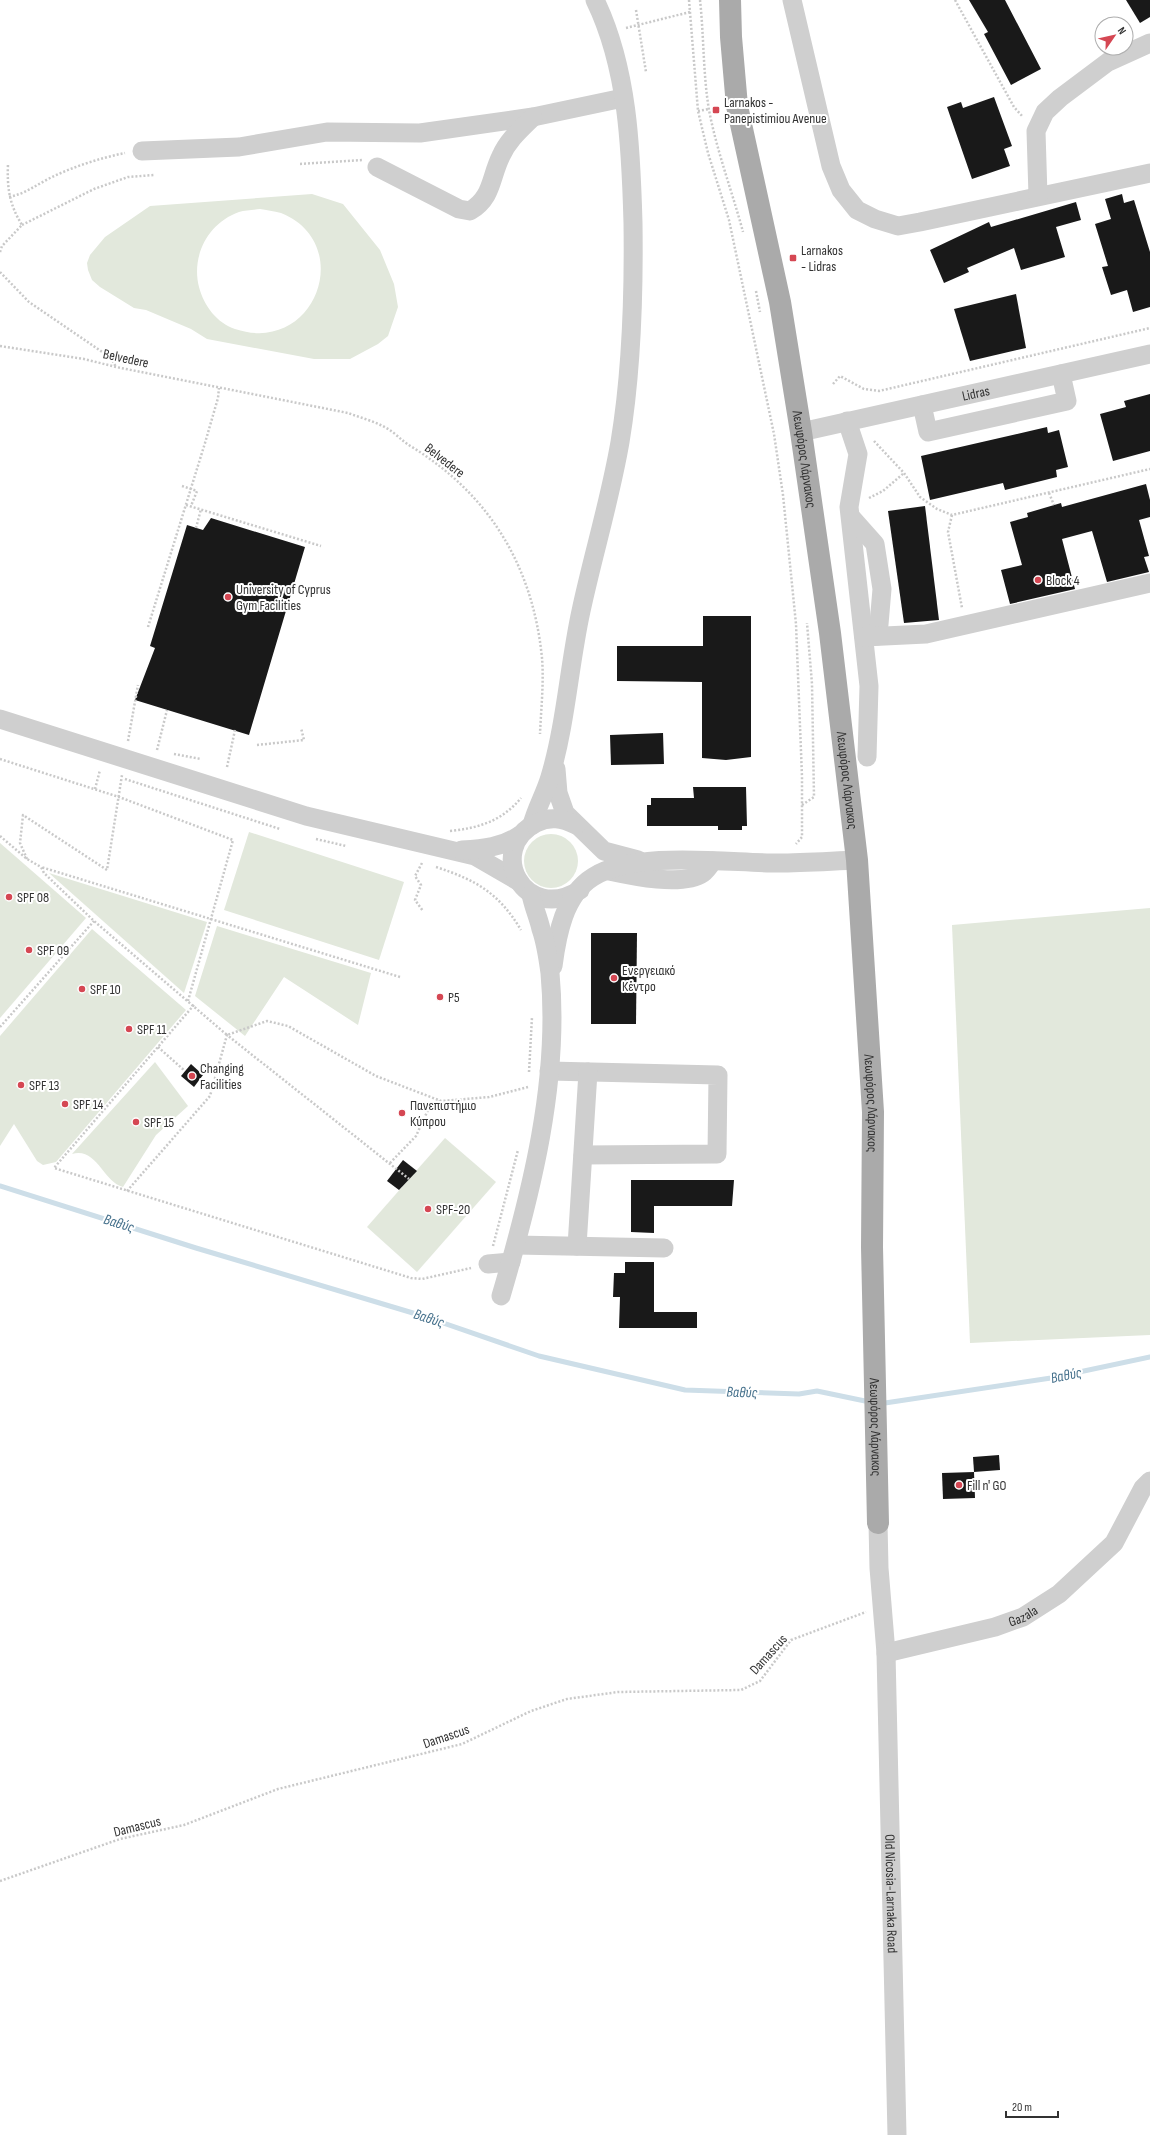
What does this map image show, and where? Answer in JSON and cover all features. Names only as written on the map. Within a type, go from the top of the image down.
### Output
[{"type":"main road","name":"Λεωφόρος Λάρνακος","points":[[730,0],[731,37],[737,106],[780,302],[801,432],[832,648],[857,860],[873,1112],[872,1247],[878,1523]]},
{"type":"street","points":[[500,1296],[514,1253],[536,1161],[549,1071],[552,1014],[548,958],[541,928],[525,887],[514,870],[512,857],[514,846],[526,830],[544,794],[556,752],[580,616],[610,494],[620,442],[630,363],[633,292],[632,195],[623,98],[610,32],[595,0]]},
{"type":"street","points":[[792,0],[831,166],[841,190],[857,210],[875,220],[898,226],[1150,173]]},
{"type":"street","points":[[1038,196],[1036,131],[1045,112],[1072,89],[1108,62],[1150,43]]},
{"type":"street","points":[[142,151],[239,147],[327,132],[420,133],[533,117],[623,98]]},
{"type":"street","points":[[377,167],[459,209],[470,211],[486,199],[504,149],[533,117]]},
{"type":"street","name":"Lidras","points":[[801,432],[1150,354]]},
{"type":"street","points":[[922,405],[928,432],[1067,401],[1061,374]]},
{"type":"street","points":[[852,420],[858,454],[850,512],[871,636],[867,757]]},
{"type":"street","points":[[871,636],[926,634],[1150,582]]},
{"type":"street","points":[[0,719],[299,814],[475,856],[543,899],[556,900],[569,897],[608,871],[626,864],[713,861],[778,863],[857,860]]},
{"type":"street","points":[[556,752],[558,793],[565,813],[604,851],[632,859],[658,862]]},
{"type":"street","points":[[439,848],[481,849],[504,844],[542,819],[554,817],[566,819],[581,829],[592,845],[595,858],[594,870],[569,906],[563,918],[554,960],[551,985]]},
{"type":"street","points":[[608,871],[646,879],[678,878],[698,876],[705,872],[713,861]]},
{"type":"street","points":[[549,1071],[718,1075],[717,1154],[583,1155]]},
{"type":"street","points":[[577,1246],[588,1072]]},
{"type":"street","points":[[488,1264],[514,1253],[577,1246],[664,1248]]},
{"type":"street","name":"Gazala","points":[[886,1653],[995,1627],[1024,1617],[1065,1589],[1114,1543],[1143,1488],[1150,1481]]},
{"type":"street","name":"Λεωφόρος Λάρνακος","points":[[878,1523],[882,1606]]},
{"type":"street","points":[[882,1606],[886,1653]]},
{"type":"street","name":"Old Nicosia-Larnaka Road","points":[[886,1653],[897,2135]]},
{"type":"path","points":[[689,0],[698,111],[708,153],[729,220],[774,434],[796,624],[802,837],[794,845]]},
{"type":"path","points":[[700,0],[705,78],[709,110],[722,166],[732,191],[744,237]]},
{"type":"path","points":[[955,0],[1014,106],[1036,131]]},
{"type":"path","points":[[636,10],[646,72]]},
{"type":"path","points":[[610,32],[690,12]]},
{"type":"path","points":[[698,111],[709,110]]},
{"type":"path","points":[[9,197],[20,195],[48,179],[109,156],[142,151]]},
{"type":"path","points":[[8,164],[9,197],[14,213],[22,224]]},
{"type":"path","points":[[0,252],[2,246],[22,224],[94,189],[128,177],[154,175]]},
{"type":"path","points":[[0,272],[16,291],[29,302],[111,358],[116,367]]},
{"type":"path","points":[[755,289],[761,319]]},
{"type":"path","points":[[833,384],[840,376],[864,389],[879,392],[1150,328]]},
{"type":"path","name":"Belvedere","points":[[0,346],[84,359],[116,367],[348,413],[373,422],[395,434],[401,440],[424,454],[468,491],[498,527],[517,560],[534,612],[542,660],[540,735]]},
{"type":"path","points":[[148,627],[205,442],[218,398],[219,388]]},
{"type":"path","points":[[852,420],[904,473],[920,498],[937,509],[952,515],[1149,468]]},
{"type":"path","points":[[850,512],[883,491],[904,473]]},
{"type":"path","points":[[182,486],[196,491],[191,506]]},
{"type":"path","points":[[1049,493],[1054,505]]},
{"type":"path","points":[[186,504],[321,546]]},
{"type":"path","points":[[196,528],[201,509]]},
{"type":"path","points":[[952,515],[948,532],[965,624]]},
{"type":"path","points":[[802,805],[814,797],[812,684],[806,616]]},
{"type":"path","points":[[127,747],[138,685]]},
{"type":"path","points":[[157,750],[167,710]]},
{"type":"path","points":[[257,745],[304,740],[301,728]]},
{"type":"path","points":[[227,767],[235,730]]},
{"type":"path","points":[[122,740],[130,742]]},
{"type":"path","points":[[150,748],[165,752]]},
{"type":"path","points":[[172,753],[201,759]]},
{"type":"path","points":[[0,759],[119,797],[233,840],[188,1001]]},
{"type":"path","points":[[27,859],[21,848],[23,815],[107,870],[123,770]]},
{"type":"path","points":[[447,831],[482,826],[501,817],[526,792]]},
{"type":"path","points":[[0,836],[27,859],[41,867],[212,918],[400,977]]},
{"type":"path","points":[[422,863],[415,876],[421,885],[415,900],[423,911]]},
{"type":"path","points":[[41,867],[44,873],[94,921],[227,1035],[409,1179]]},
{"type":"path","points":[[435,867],[470,879],[485,888],[499,900],[513,916],[524,934]]},
{"type":"path","points":[[0,1027],[94,921]]},
{"type":"path","points":[[194,1006],[54,1168],[411,1278],[422,1279],[488,1264],[519,1143]]},
{"type":"path","points":[[529,1074],[532,1014]]},
{"type":"path","points":[[227,1035],[267,1021],[288,1026],[376,1076],[440,1101],[489,1097],[528,1087]]},
{"type":"path","points":[[128,1191],[210,1096],[227,1035]]},
{"type":"path","points":[[158,1046],[185,1071]]},
{"type":"path","points":[[527,1095],[528,1080]]},
{"type":"path","points":[[390,1163],[416,1136],[428,1110],[440,1101]]},
{"type":"path","name":"Damascus","points":[[0,1881],[120,1839],[184,1825],[278,1790],[462,1744],[531,1711],[566,1699],[618,1692],[741,1690],[760,1681],[791,1640],[882,1606]]},
{"type":"shaded area","points":[[312,194],[343,204],[380,250],[394,284],[398,307],[388,336],[378,344],[350,359],[314,359],[207,339],[191,329],[146,310],[134,308],[100,287],[92,280],[87,263],[90,255],[105,237],[150,206]],"holes":[[[260,209],[281,213],[304,228],[317,248],[321,270],[316,292],[305,312],[287,326],[263,333],[235,329],[222,323],[212,313],[204,301],[197,275],[200,253],[204,242],[211,232],[228,217],[239,212]]]},
{"type":"shaded area","points":[[249,832],[404,882],[379,960],[224,910]]},
{"type":"shaded area","points":[[551,834],[561,836],[570,842],[576,851],[578,861],[576,871],[570,880],[561,886],[551,888],[541,886],[532,880],[526,871],[524,861],[526,851],[532,842],[541,836]]},
{"type":"shaded area","name":"SPF 09","points":[[0,843],[86,918],[0,1018]]},
{"type":"shaded area","points":[[49,873],[207,922],[184,993]]},
{"type":"shaded area","points":[[1150,908],[1150,1335],[970,1343],[952,925]]},
{"type":"shaded area","points":[[217,926],[371,973],[358,1025],[284,977],[245,1036],[195,996]]},
{"type":"shaded area","points":[[92,929],[186,1010],[56,1162],[43,1165],[37,1161],[14,1124],[0,1146],[0,1036]]},
{"type":"shaded area","name":"SPF 15","points":[[155,1062],[188,1106],[156,1135],[123,1187],[110,1179],[94,1160],[88,1156],[81,1153],[72,1154]]},
{"type":"shaded area","name":"SPF-20","points":[[445,1138],[496,1182],[417,1272],[367,1227]]},
{"type":"building","points":[[969,0],[1005,0],[1041,69],[1011,85],[984,34],[988,32]]},
{"type":"building","points":[[1126,0],[1150,0],[1150,17],[1140,23]]},
{"type":"building","points":[[994,97],[1012,146],[1004,149],[1010,166],[972,179],[947,107],[961,102],[963,108]]},
{"type":"building","points":[[1122,194],[1124,203],[1134,200],[1150,252],[1150,307],[1133,312],[1127,290],[1111,295],[1102,267],[1108,266],[1095,224],[1111,219],[1105,199]]},
{"type":"building","points":[[1076,202],[1081,220],[1056,227],[1065,257],[1021,270],[1014,248],[967,268],[969,272],[944,283],[930,250],[989,222],[991,227]]},
{"type":"building","points":[[1016,294],[1026,348],[970,361],[954,309]]},
{"type":"building","points":[[1150,394],[1150,451],[1113,461],[1100,414],[1126,407],[1124,401]]},
{"type":"building","points":[[1047,427],[1048,433],[1059,430],[1068,467],[1056,470],[1057,477],[1005,490],[1003,483],[930,500],[921,456]]},
{"type":"building","points":[[1146,484],[1150,500],[1150,517],[1139,520],[1149,556],[1144,557],[1149,572],[1107,582],[1092,531],[1062,539],[1075,589],[1010,604],[1001,570],[1022,565],[1010,522],[1028,517],[1027,513],[1061,503],[1062,507]]},
{"type":"building","points":[[925,506],[939,620],[904,623],[888,511]]},
{"type":"building","name":"University of Cyprus Gym Facilities","points":[[211,518],[305,547],[249,735],[135,700],[155,648],[150,646],[187,525],[203,530]]},
{"type":"building","points":[[703,616],[751,616],[751,757],[726,760],[702,758],[702,682],[617,681],[617,646],[703,646]]},
{"type":"building","points":[[663,733],[664,764],[611,765],[610,735]]},
{"type":"building","points":[[693,787],[746,787],[747,826],[742,826],[742,830],[718,830],[718,826],[647,826],[647,805],[651,805],[651,798],[694,798]]},
{"type":"building","name":"Ενεργειακό Κέντρο","points":[[591,933],[637,933],[636,1024],[591,1024]]},
{"type":"building","name":"Changing Facilities","points":[[191,1064],[203,1075],[194,1087],[181,1076]]},
{"type":"building","points":[[403,1160],[417,1171],[399,1190],[387,1181]]},
{"type":"building","points":[[631,1180],[734,1180],[732,1206],[654,1206],[654,1233],[631,1232]]},
{"type":"building","points":[[625,1262],[654,1262],[654,1312],[697,1312],[697,1328],[619,1328],[620,1297],[613,1297],[614,1273],[625,1273]]},
{"type":"building","points":[[999,1455],[1000,1470],[974,1472],[973,1457]]},
{"type":"building","name":"Fill n' GO","points":[[974,1472],[975,1498],[943,1499],[942,1473]]},
{"type":"waterway","name":"Βαθύς","points":[[0,1186],[196,1248],[423,1316],[539,1356],[685,1390],[799,1394],[817,1391],[865,1401]]},
{"type":"waterway","name":"Βαθύς","points":[[885,1403],[1051,1378],[1150,1357]]},
{"type":"place","name":"Larnakos - Panepistimiou Avenue","points":[[716,110]]},
{"type":"place","name":"Larnakos - Lidras","points":[[793,258]]},
{"type":"place","name":"Block 4","points":[[1038,580]]},
{"type":"place","name":"University of Cyprus Gym Facilities","points":[[228,597]]},
{"type":"place","name":"SPF 08","points":[[9,897]]},
{"type":"place","name":"SPF 09","points":[[29,950]]},
{"type":"place","name":"Ενεργειακό Κέντρο","points":[[614,978]]},
{"type":"place","name":"SPF 10","points":[[82,989]]},
{"type":"place","name":"P5","points":[[440,997]]},
{"type":"place","name":"SPF 11","points":[[129,1029]]},
{"type":"place","name":"Changing Facilities","points":[[192,1076]]},
{"type":"place","name":"SPF 13","points":[[21,1085]]},
{"type":"place","name":"SPF 14","points":[[65,1104]]},
{"type":"place","name":"Πανεπιστήμιο Κύπρου","points":[[402,1113]]},
{"type":"place","name":"SPF 15","points":[[136,1122]]},
{"type":"place","name":"SPF-20","points":[[428,1209]]},
{"type":"place","name":"Fill n' GO","points":[[959,1485]]}]
